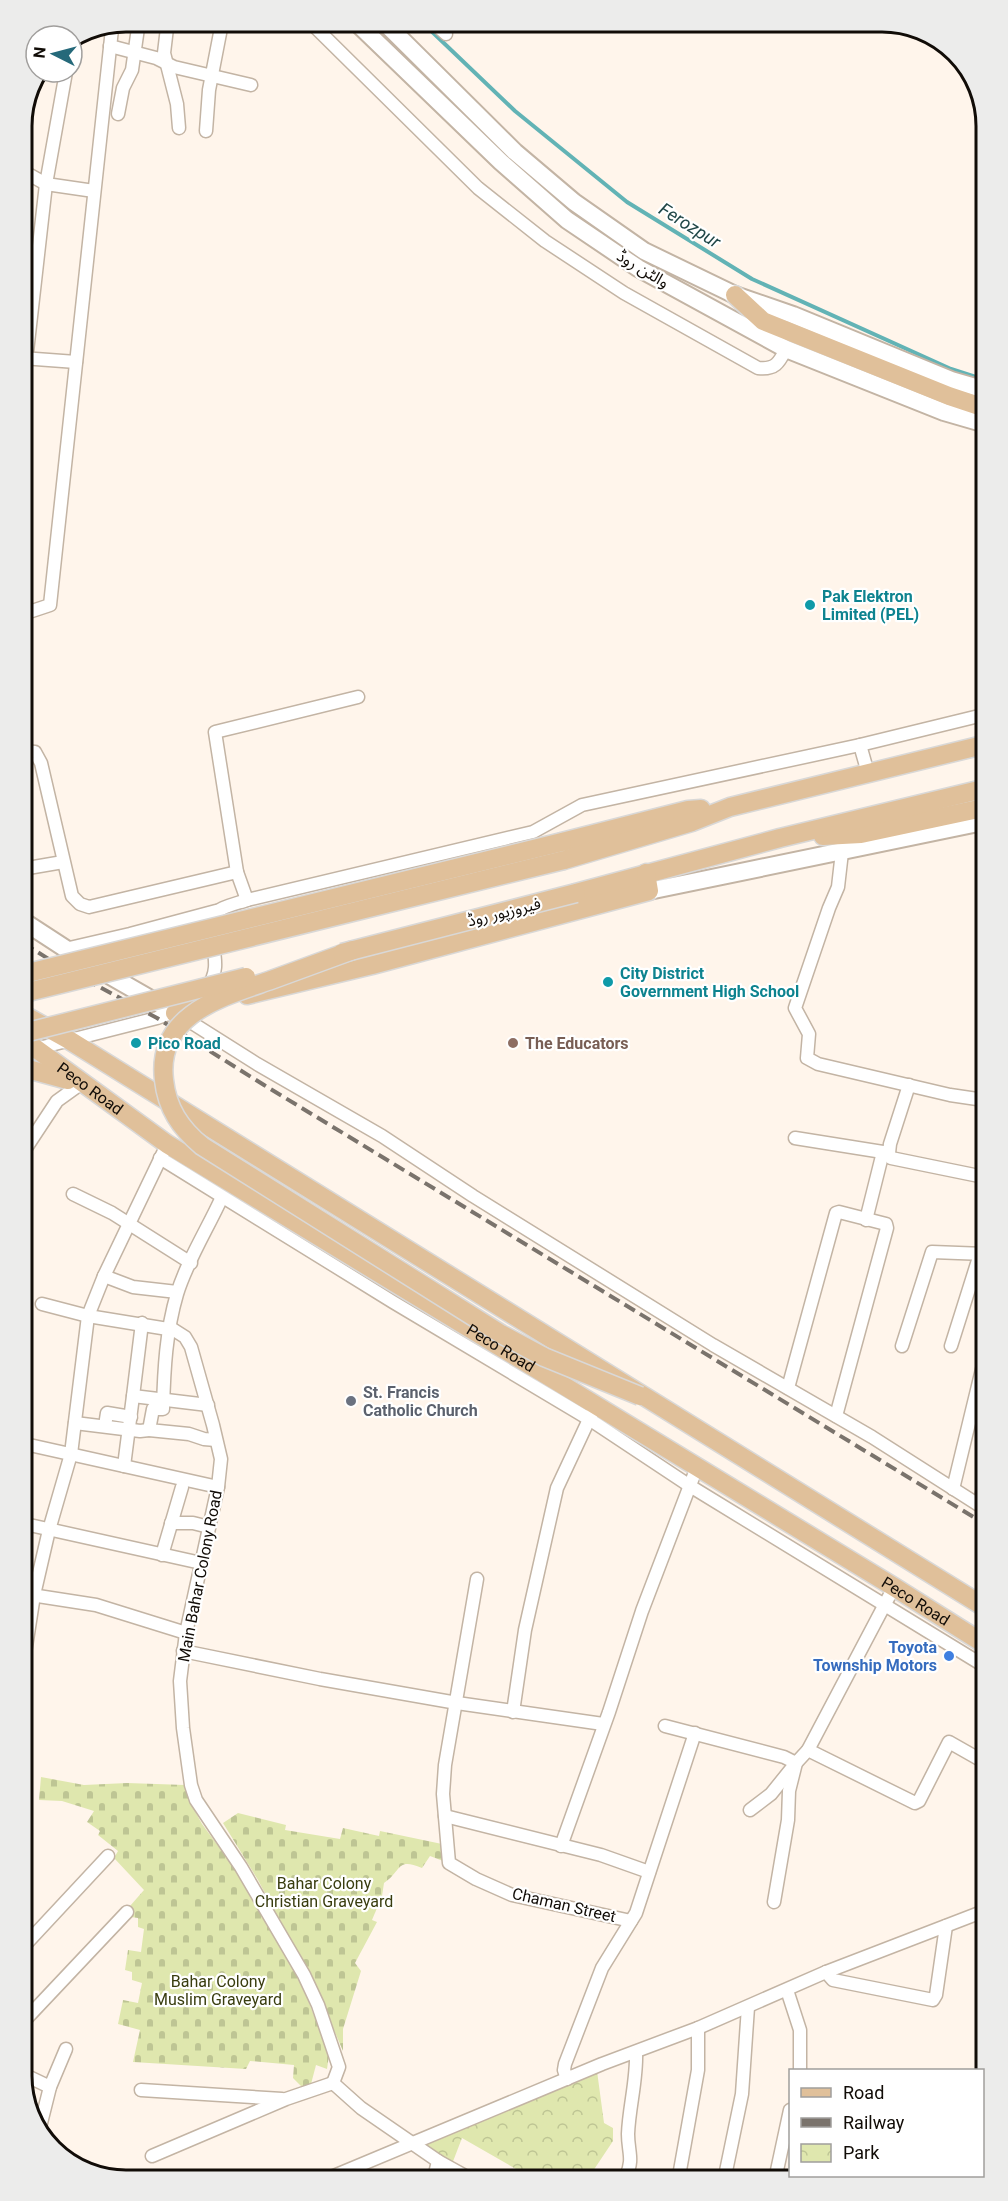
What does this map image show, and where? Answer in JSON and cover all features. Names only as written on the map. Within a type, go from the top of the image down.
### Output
[{"type":"main road","name":"والٹن روڈ","points":[[366,32],[501,162],[567,220],[638,268],[786,349],[944,412],[976,421]]},
{"type":"main road","name":"والٹن روڈ","points":[[394,32],[515,152],[574,202],[644,251],[735,295],[793,315],[951,380],[976,387]]},
{"type":"main road","points":[[735,295],[763,321],[976,405]]},
{"type":"main road","points":[[32,972],[692,822],[730,807],[976,747]]},
{"type":"main road","name":"فیروزپور روڈ","points":[[32,1031],[576,893],[648,882],[780,838],[976,791]]},
{"type":"main road","points":[[780,838],[861,834],[976,809]]},
{"type":"main road","points":[[32,927],[86,962],[175,1013],[372,965],[648,882],[842,852],[976,823]]},
{"type":"main road","points":[[32,991],[563,851]]},
{"type":"main road","points":[[353,951],[222,997],[198,1008],[184,1020],[172,1037],[165,1058],[166,1094],[174,1116],[186,1133],[202,1146],[501,1334],[544,1357],[640,1396]]},
{"type":"main road","name":"Peco Road","points":[[32,1019],[69,1040],[640,1396],[976,1602]]},
{"type":"main road","name":"Peco Road","points":[[32,1049],[82,1083],[163,1151],[592,1412],[697,1467],[976,1639]]},
{"type":"main road","points":[[32,1070],[82,1083]]},
{"type":"street","points":[[118,114],[123,88],[132,70],[137,32]]},
{"type":"street","points":[[167,32],[164,53],[177,105],[179,128]]},
{"type":"street","points":[[206,131],[212,76],[220,32]]},
{"type":"street","points":[[320,32],[478,188],[545,241],[624,293],[758,368],[771,368],[778,364],[786,349]]},
{"type":"street","points":[[32,611],[50,605],[112,33]]},
{"type":"street","points":[[110,46],[135,51],[174,67],[251,85]]},
{"type":"street","points":[[32,295],[46,184],[64,84]]},
{"type":"street","points":[[32,176],[46,184],[94,191]]},
{"type":"street","points":[[32,359],[76,362]]},
{"type":"street","points":[[247,900],[237,872],[215,732],[358,697]]},
{"type":"street","points":[[65,949],[216,911],[247,900],[533,832],[582,806],[861,745],[976,717]]},
{"type":"street","points":[[861,745],[868,773]]},
{"type":"street","points":[[32,752],[35,752],[41,763],[72,896],[80,904],[89,907],[237,872]]},
{"type":"street","points":[[842,852],[838,888],[795,1008],[809,1034],[807,1058],[818,1064],[976,1098]]},
{"type":"street","points":[[32,867],[63,862]]},
{"type":"street","points":[[32,1046],[69,1040],[175,1013],[211,983],[216,966],[211,923],[216,911]]},
{"type":"street","points":[[175,1013],[257,1064],[382,1136],[654,1309],[836,1416],[976,1504]]},
{"type":"street","points":[[31,1139],[57,1101],[82,1083]]},
{"type":"street","points":[[866,1220],[909,1085]]},
{"type":"street","points":[[795,1138],[886,1153],[891,1158],[976,1175]]},
{"type":"street","points":[[31,1591],[71,1454],[88,1316],[104,1276],[163,1151],[222,1197],[398,1294]]},
{"type":"street","points":[[73,1194],[112,1213],[191,1263]]},
{"type":"street","points":[[149,1431],[153,1409],[163,1409],[169,1329],[177,1293],[222,1197]]},
{"type":"street","points":[[788,1388],[836,1213],[886,1224],[887,1228],[836,1416]]},
{"type":"street","points":[[902,1346],[931,1253],[976,1254]]},
{"type":"street","points":[[951,1346],[976,1272]]},
{"type":"street","points":[[104,1276],[133,1287],[177,1293]]},
{"type":"street","name":"Main Bahar Colony Road","points":[[42,1304],[88,1316],[169,1329],[185,1337],[191,1347],[221,1460],[218,1487],[186,1633],[180,1681],[191,1785],[196,1800],[241,1867],[304,1975],[318,2005],[339,2067],[333,2083]]},
{"type":"street","points":[[124,1466],[142,1323]]},
{"type":"street","points":[[953,1489],[976,1394]]},
{"type":"street","points":[[133,1396],[208,1405]]},
{"type":"street","points":[[513,1712],[525,1630],[557,1488],[592,1412],[690,1486],[976,1661]]},
{"type":"street","points":[[75,1423],[105,1426],[130,1423],[149,1431],[189,1434],[216,1440]]},
{"type":"street","points":[[31,1445],[218,1487]]},
{"type":"street","points":[[561,1846],[642,1611],[697,1467]]},
{"type":"street","points":[[162,1555],[182,1487]]},
{"type":"street","points":[[171,1523],[192,1523],[209,1527]]},
{"type":"street","points":[[31,1526],[201,1563]]},
{"type":"street","name":"Chaman Street","points":[[477,1579],[445,1765],[443,1794],[449,1863],[476,1879],[524,1898],[631,1921]]},
{"type":"street","points":[[750,1810],[771,1794],[808,1750],[894,1587]]},
{"type":"street","points":[[31,1595],[96,1605],[186,1633]]},
{"type":"street","points":[[942,1640],[952,1623]]},
{"type":"street","points":[[183,1651],[320,1679],[513,1712],[603,1724]]},
{"type":"street","points":[[665,1726],[784,1757],[796,1763]]},
{"type":"street","points":[[567,2079],[565,2064],[602,1968],[631,1921],[650,1872],[695,1733]]},
{"type":"street","points":[[808,1750],[915,1803],[919,1801],[949,1742],[976,1757]]},
{"type":"street","points":[[774,1902],[788,1820],[789,1791],[796,1763]]},
{"type":"street","points":[[445,1816],[601,1855],[650,1872]]},
{"type":"street","points":[[31,1939],[108,1856]]},
{"type":"street","points":[[31,2014],[127,1912]]},
{"type":"street","points":[[359,2169],[411,2143],[698,2028],[826,1972],[976,1914]]},
{"type":"street","points":[[826,1972],[833,1980],[933,2000],[936,1995],[946,1926]]},
{"type":"street","points":[[787,1990],[800,2030],[800,2069]]},
{"type":"street","points":[[726,2170],[742,2094],[748,2007]]},
{"type":"street","points":[[681,2170],[698,2070],[698,2028]]},
{"type":"street","points":[[42,2118],[50,2087],[66,2049]]},
{"type":"street","points":[[629,2170],[632,2164],[628,2134],[637,2070],[636,2052]]},
{"type":"street","points":[[31,2078],[50,2087]]},
{"type":"street","points":[[152,2156],[286,2099],[333,2083],[361,2108],[453,2169]]},
{"type":"street","points":[[141,2090],[286,2099]]},
{"type":"street","points":[[777,2170],[789,2122]]},
{"type":"street","points":[[436,2169],[438,2161]]},
{"type":"green space","name":"Bahar Colony Muslim Graveyard","points":[[41,1777],[84,1785],[127,1783],[185,1785],[190,1802],[202,1824],[244,1881],[300,1979],[329,2055],[327,2069],[316,2065],[311,2084],[303,2088],[293,2078],[294,2065],[250,2061],[246,2069],[133,2062],[140,2030],[118,2024],[123,2000],[138,2003],[142,1983],[132,1980],[132,1972],[125,1970],[128,1950],[141,1952],[144,1929],[138,1927],[138,1918],[131,1917],[130,1906],[144,1890],[114,1858],[118,1851],[98,1835],[100,1831],[87,1822],[94,1811],[62,1801],[39,1800]]},
{"type":"green space","name":"Bahar Colony Christian Graveyard","points":[[238,1813],[286,1825],[285,1830],[340,1839],[343,1828],[379,1836],[380,1831],[442,1844],[443,1861],[430,1856],[422,1868],[403,1865],[384,1883],[382,1896],[372,1920],[377,1922],[355,1963],[361,1971],[343,2029],[343,2051],[310,1974],[258,1880],[223,1823]]},
{"type":"green space","points":[[597,2071],[604,2123],[613,2128],[613,2141],[594,2170],[517,2170],[462,2138],[452,2164],[426,2145]]},
{"type":"waterway","name":"Ferozpur","points":[[432,32],[515,111],[627,202],[752,279],[951,369],[976,377]]},
{"type":"railway","points":[[32,948],[157,1018],[976,1519]]},
{"type":"place","name":"Pak Elektron Limited (PEL)","points":[[810,605]]},
{"type":"place","name":"City District Government High School","points":[[608,982]]},
{"type":"place","name":"Pico Road","points":[[136,1043]]},
{"type":"place","name":"The Educators","points":[[513,1043]]},
{"type":"place","name":"St. Francis Catholic Church","points":[[351,1401]]},
{"type":"place","name":"Toyota Township Motors","points":[[949,1656]]}]
